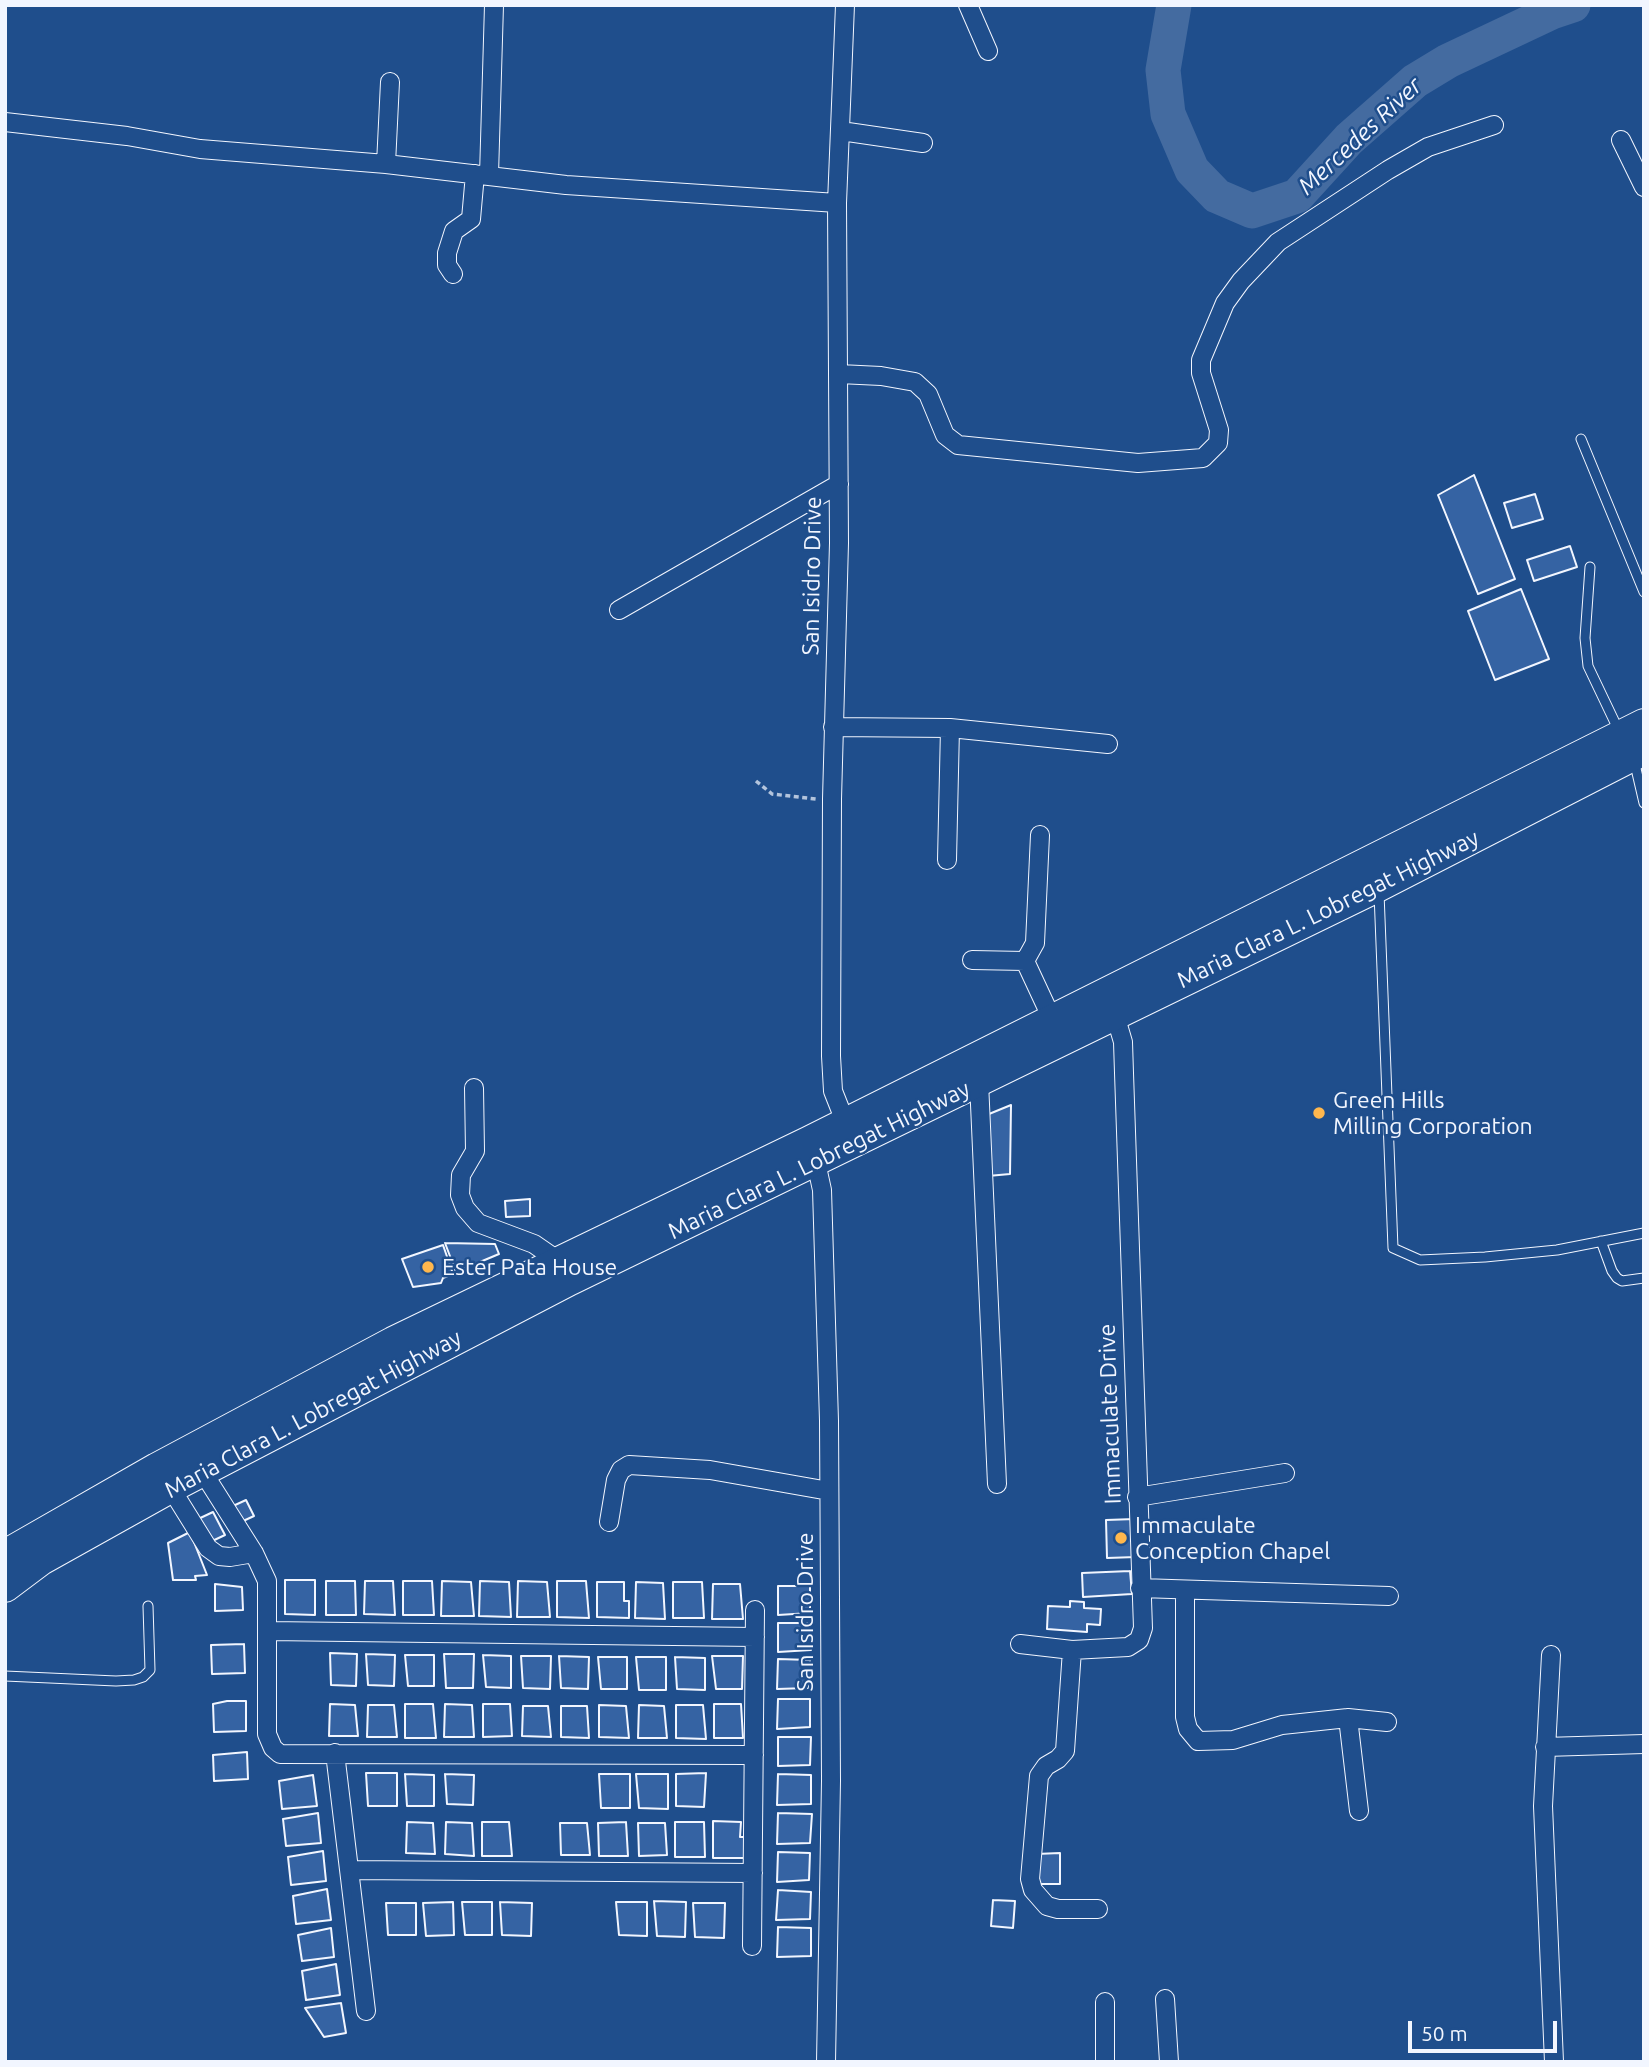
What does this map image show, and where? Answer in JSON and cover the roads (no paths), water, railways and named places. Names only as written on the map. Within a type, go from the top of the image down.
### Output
[{"type":"highway","name":"Maria Clara L. Lobregat Highway","points":[[850,1134],[979,1082],[1111,1003],[1635,741]]},
{"type":"highway","name":"Maria Clara L. Lobregat Highway","points":[[399,1354],[570,1280],[850,1134],[1052,1019],[1111,1003]]},
{"type":"highway","name":"Maria Clara L. Lobregat Highway","points":[[5,1555],[164,1478],[399,1354],[560,1262],[813,1152]]},
{"type":"highway","name":"Maria Clara L. Lobregat Highway","points":[[5,1587],[164,1478]]},
{"type":"street","points":[[453,274],[447,265],[447,253],[454,231],[471,219],[482,174],[494,5]]},
{"type":"street","name":"San Isidro Drive","points":[[845,5],[837,204],[839,484],[833,727],[831,1056],[833,1091],[850,1134]]},
{"type":"street","points":[[968,5],[988,51]]},
{"type":"street","points":[[386,163],[390,82]]},
{"type":"street","points":[[5,122],[127,136],[200,149],[386,163],[566,185],[837,204]]},
{"type":"street","points":[[839,374],[866,374],[915,382],[928,394],[944,435],[958,445],[1138,463],[1203,458],[1218,443],[1219,430],[1201,373],[1201,360],[1225,303],[1241,281],[1278,242],[1388,170],[1428,147],[1494,125]]},
{"type":"street","points":[[841,131],[923,143]]},
{"type":"street","points":[[1621,140],[1644,187]]},
{"type":"street","points":[[619,610],[839,484]]},
{"type":"street","points":[[833,727],[950,728],[1108,744]]},
{"type":"street","points":[[947,860],[950,728]]},
{"type":"street","points":[[1025,961],[1035,943],[1040,835]]},
{"type":"street","points":[[972,960],[1025,961]]},
{"type":"street","points":[[1025,961],[1052,1019]]},
{"type":"street","name":"Immaculate Drive","points":[[1072,1650],[1128,1647],[1139,1640],[1143,1628],[1124,1073],[1122,1042],[1111,1003]]},
{"type":"street","points":[[979,1082],[997,1485]]},
{"type":"street","points":[[474,1088],[475,1151],[461,1175],[460,1195],[465,1208],[478,1223],[515,1235],[560,1262]]},
{"type":"street","name":"San Isidro Drive","points":[[813,1152],[823,1209],[829,1491],[831,1781],[826,2062]]},
{"type":"street","points":[[196,1461],[254,1553],[267,1581],[267,1734],[272,1748],[280,1754],[754,1755]]},
{"type":"street","points":[[609,1522],[616,1480],[621,1470],[629,1465],[710,1470],[829,1491]]},
{"type":"street","points":[[1137,1497],[1285,1473]]},
{"type":"street","points":[[164,1478],[208,1548],[219,1556],[254,1553]]},
{"type":"street","points":[[1140,1588],[1389,1596]]},
{"type":"street","points":[[1185,1590],[1185,1717],[1188,1729],[1198,1741],[1233,1740],[1282,1725],[1348,1718],[1387,1722]]},
{"type":"street","points":[[752,1946],[755,1610]]},
{"type":"street","points":[[268,1631],[755,1637]]},
{"type":"street","points":[[1020,1644],[1072,1650],[1065,1751],[1046,1766],[1039,1776],[1030,1879],[1032,1890],[1047,1906],[1058,1909],[1098,1909]]},
{"type":"street","points":[[1551,1655],[1543,1806],[1554,2062]]},
{"type":"street","points":[[1348,1718],[1359,1811]]},
{"type":"street","points":[[1545,1747],[1644,1744]]},
{"type":"street","points":[[335,1753],[366,2011]]},
{"type":"street","points":[[350,1870],[753,1873]]},
{"type":"street","points":[[1166,1999],[1169,2062]]},
{"type":"street","points":[[1105,2002],[1105,2062]]},
{"type":"lane","points":[[1581,439],[1644,592]]},
{"type":"lane","points":[[1590,567],[1585,638],[1588,666],[1635,741],[1644,803]]},
{"type":"lane","points":[[1373,874],[1393,1248],[1420,1259],[1433,1259],[1558,1251],[1644,1233]]},
{"type":"lane","points":[[1601,1241],[1617,1278],[1622,1281],[1644,1278]]},
{"type":"lane","points":[[5,1676],[134,1681],[150,1670],[148,1606]]},
{"type":"waterway","name":"Mercedes River","points":[[1174,5],[1163,70],[1168,114],[1192,170],[1217,196],[1252,211],[1297,196],[1349,139],[1415,81],[1448,61],[1552,12],[1573,5]]},
{"type":"place","name":"Green Hills Milling Corporation","points":[[1319,1113]]},
{"type":"place","name":"Ester Pata House","points":[[428,1267]]},
{"type":"place","name":"Immaculate Conception Chapel","points":[[1121,1538]]}]
